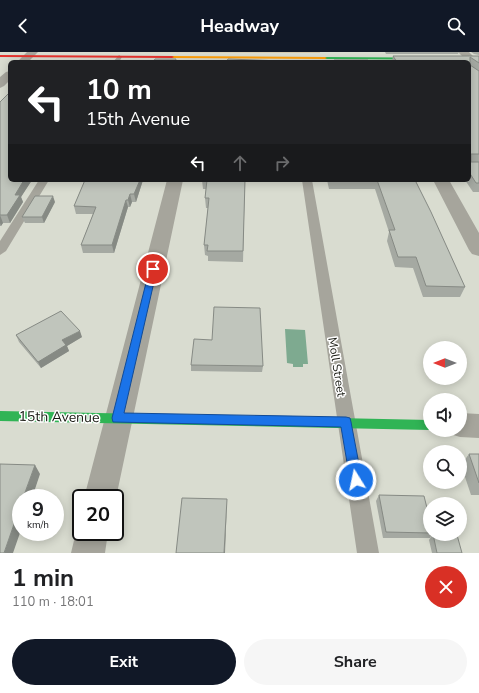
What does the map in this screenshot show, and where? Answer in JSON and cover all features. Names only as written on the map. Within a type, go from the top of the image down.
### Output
[{"type":"street","points":[[0,56],[202,60],[375,60],[468,58]]},
{"type":"street","points":[[0,84],[8,76]]},
{"type":"street","points":[[102,489],[117,418],[174,182]]},
{"type":"street","points":[[442,182],[479,250]]},
{"type":"street","name":"15th Avenue","points":[[0,416],[423,424]]},
{"type":"street","points":[[467,426],[479,426]]},
{"type":"street","points":[[88,553],[90,541]]},
{"type":"lane","points":[[0,251],[43,182]]},
{"type":"lane","name":"Moll Street","points":[[307,182],[368,553]]},
{"type":"shaded area","points":[[117,52],[320,52],[320,53]]},
{"type":"shaded area","points":[[285,329],[305,330],[308,364],[303,364],[303,367],[293,367],[293,364],[287,363]]},
{"type":"building","points":[[393,56],[479,56],[479,63],[470,57],[470,60],[396,60]]},
{"type":"building","points":[[155,59],[176,59],[176,60],[154,60]]},
{"type":"building","points":[[228,59],[255,60],[227,60]]},
{"type":"building","points":[[471,66],[479,71],[479,154],[471,154]]},
{"type":"building","points":[[8,94],[8,182],[23,182],[15,195],[20,195],[7,215],[0,215],[0,102]]},
{"type":"building","points":[[471,162],[479,162],[479,183],[476,183],[471,175]]},
{"type":"building","points":[[84,182],[139,182],[134,194],[130,194],[128,200],[126,200],[112,245],[81,245],[96,207],[74,206]]},
{"type":"building","points":[[207,182],[245,182],[243,251],[207,251],[208,245],[204,245],[209,198],[205,198]]},
{"type":"building","points":[[378,182],[416,182],[465,287],[426,286],[416,257],[398,257],[389,230],[395,230]]},
{"type":"building","points":[[35,196],[53,196],[42,217],[22,217]]},
{"type":"building","points":[[214,307],[260,308],[263,366],[191,365],[194,339],[212,340]]},
{"type":"building","points":[[61,311],[80,331],[62,340],[66,345],[38,362],[16,335]]},
{"type":"building","points":[[469,454],[479,454],[479,483]]},
{"type":"building","points":[[0,464],[35,465],[26,489],[12,489],[12,530],[4,553],[0,553]]},
{"type":"building","points":[[379,495],[424,496],[423,533],[386,532]]},
{"type":"building","points":[[182,498],[227,499],[224,553],[176,553]]},
{"type":"building","points":[[434,541],[459,541],[462,553],[437,553]]},
{"type":"traffic: fast","points":[[325,58],[479,59]]},
{"type":"traffic: fast","points":[[0,416],[423,425]]},
{"type":"traffic: slow","points":[[172,57],[325,58]]},
{"type":"traffic: jam","points":[[0,56],[172,57]]},
{"type":"route","points":[[153,269],[117,418],[346,422],[356,480]]}]
